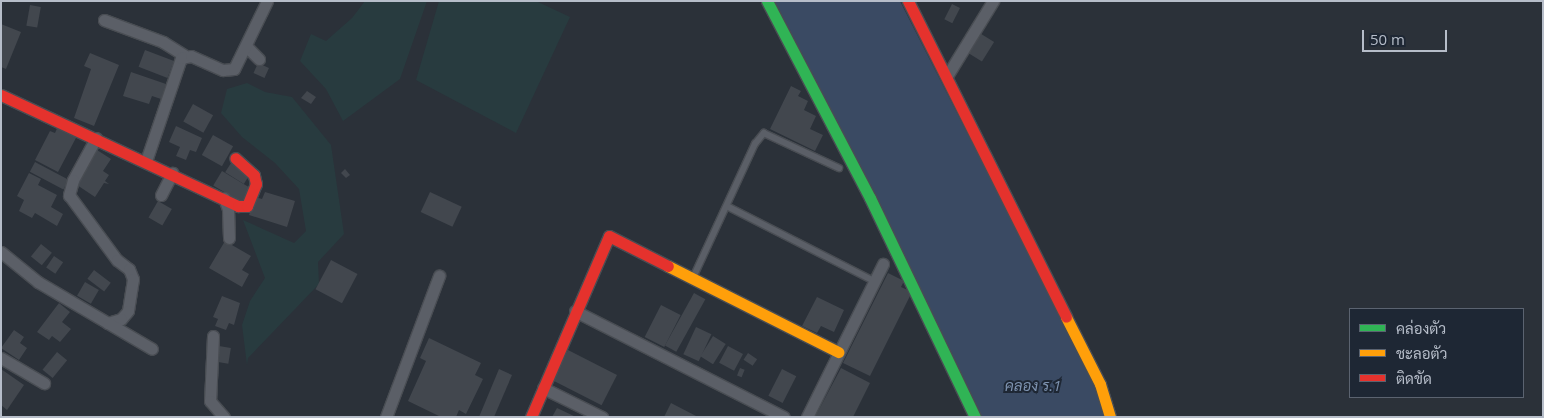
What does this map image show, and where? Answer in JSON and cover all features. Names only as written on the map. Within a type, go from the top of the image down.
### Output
[{"type":"street","points":[[104,20],[172,46],[185,56],[230,71],[238,64],[267,1]]},
{"type":"street","points":[[767,1],[870,198],[975,417]]},
{"type":"street","points":[[908,1],[1100,384],[1110,417]]},
{"type":"street","points":[[946,76],[993,1]]},
{"type":"street","points":[[246,46],[259,59]]},
{"type":"street","points":[[146,161],[179,62],[185,56]]},
{"type":"street","points":[[1,95],[172,173],[238,206],[247,206],[254,190],[254,175],[235,158]]},
{"type":"street","points":[[96,138],[73,180],[69,195],[117,260],[129,269],[133,279],[128,311],[121,319],[108,323]]},
{"type":"street","points":[[161,196],[172,173]]},
{"type":"street","points":[[224,198],[228,209],[229,238]]},
{"type":"street","points":[[531,417],[609,236],[838,352]]},
{"type":"street","points":[[1,252],[38,282],[152,349]]},
{"type":"street","points":[[807,417],[883,264]]},
{"type":"street","points":[[386,417],[439,276]]},
{"type":"street","points":[[575,312],[784,417]]},
{"type":"street","points":[[213,336],[210,400],[224,417]]},
{"type":"street","points":[[1,358],[44,383]]},
{"type":"street","points":[[543,388],[602,417]]},
{"type":"lane","points":[[693,280],[755,144],[764,133],[840,168]]},
{"type":"lane","points":[[727,206],[874,281]]},
{"type":"green space","points":[[365,1],[427,1],[400,79],[343,121],[326,89],[300,61],[311,34],[326,41],[352,18]]},
{"type":"green space","points":[[439,1],[536,1],[570,17],[516,133],[416,80]]},
{"type":"green space","points":[[247,83],[265,92],[292,97],[331,145],[344,234],[318,262],[319,284],[248,358],[247,365],[242,325],[250,301],[265,278],[243,220],[294,243],[306,231],[299,189],[275,163],[242,137],[221,113],[227,89]]},
{"type":"water","name":"คลอง ร.1","points":[[772,1],[900,1],[1098,390],[1106,417],[982,417]]},
{"type":"building","points":[[952,4],[960,8],[952,23],[944,19]]},
{"type":"building","points":[[30,5],[41,7],[37,28],[26,26]]},
{"type":"building","points":[[1,24],[21,32],[6,69],[1,67]]},
{"type":"building","points":[[978,32],[994,42],[982,62],[966,52]]},
{"type":"building","points":[[145,50],[174,61],[167,78],[139,67]]},
{"type":"building","points":[[90,53],[119,65],[94,126],[74,118],[91,69],[84,66]]},
{"type":"building","points":[[258,63],[269,68],[264,78],[254,73]]},
{"type":"building","points":[[131,72],[166,84],[161,99],[152,96],[149,104],[123,96]]},
{"type":"building","points":[[791,86],[801,91],[798,96],[808,101],[804,110],[816,116],[810,129],[823,135],[815,151],[770,129]]},
{"type":"building","points":[[307,91],[316,97],[311,104],[301,98]]},
{"type":"building","points":[[193,104],[213,115],[203,133],[183,121]]},
{"type":"building","points":[[59,124],[78,134],[58,172],[35,160],[50,131],[55,133]]},
{"type":"building","points":[[176,126],[202,138],[196,152],[190,150],[186,160],[176,156],[180,147],[169,142]]},
{"type":"building","points":[[213,135],[233,146],[222,166],[202,155]]},
{"type":"building","points":[[97,150],[111,159],[103,171],[109,175],[105,181],[109,184],[104,183],[95,197],[77,185],[83,176],[79,173]]},
{"type":"building","points":[[35,162],[69,180],[63,190],[30,172]]},
{"type":"building","points":[[231,163],[250,175],[244,184],[225,172]]},
{"type":"building","points":[[345,169],[350,175],[346,178],[341,173]]},
{"type":"building","points":[[222,171],[250,188],[242,203],[213,186]]},
{"type":"building","points":[[29,173],[41,179],[38,185],[57,195],[51,207],[63,214],[57,226],[35,213],[32,218],[19,211],[24,200],[17,196]]},
{"type":"building","points":[[265,192],[295,201],[287,227],[249,215],[255,197],[262,199]]},
{"type":"building","points":[[430,192],[462,207],[452,227],[421,212]]},
{"type":"building","points":[[158,201],[172,209],[162,225],[148,217]]},
{"type":"building","points":[[225,241],[251,256],[242,270],[249,274],[242,287],[209,268]]},
{"type":"building","points":[[41,244],[52,253],[42,265],[31,256]]},
{"type":"building","points":[[54,256],[63,262],[55,274],[46,268]]},
{"type":"building","points":[[331,260],[357,274],[342,303],[316,289]]},
{"type":"building","points":[[94,270],[111,283],[104,291],[87,279]]},
{"type":"building","points":[[888,273],[904,281],[901,287],[912,292],[870,376],[843,363]]},
{"type":"building","points":[[85,282],[99,290],[91,304],[77,296]]},
{"type":"building","points":[[694,293],[705,299],[676,352],[665,345]]},
{"type":"building","points":[[222,296],[240,303],[234,325],[229,323],[226,330],[215,326],[218,319],[213,317]]},
{"type":"building","points":[[817,297],[844,310],[834,332],[821,326],[817,333],[802,326]]},
{"type":"building","points":[[59,303],[70,312],[62,322],[71,329],[60,342],[52,336],[49,340],[37,332]]},
{"type":"building","points":[[661,305],[681,315],[664,347],[645,337]]},
{"type":"building","points":[[696,327],[711,334],[699,361],[683,354]]},
{"type":"building","points":[[14,330],[24,337],[20,343],[27,348],[19,360],[1,348]]},
{"type":"building","points":[[713,336],[726,344],[713,364],[700,356]]},
{"type":"building","points":[[429,338],[481,363],[475,375],[483,379],[466,414],[459,410],[456,417],[441,417],[408,401],[426,361],[420,358]]},
{"type":"building","points":[[219,346],[231,348],[228,364],[216,362]]},
{"type":"building","points":[[728,346],[743,354],[734,371],[719,363]]},
{"type":"building","points":[[568,350],[617,375],[602,405],[553,380]]},
{"type":"building","points":[[57,352],[67,360],[53,378],[43,370]]},
{"type":"building","points":[[748,353],[757,359],[753,366],[744,360]]},
{"type":"building","points":[[740,368],[745,370],[742,377],[737,375]]},
{"type":"building","points":[[841,368],[870,383],[853,417],[815,417]]},
{"type":"building","points":[[1,369],[24,385],[7,410],[1,405]]},
{"type":"building","points":[[499,369],[512,375],[494,417],[479,417]]},
{"type":"building","points":[[782,369],[796,376],[783,403],[768,396]]},
{"type":"building","points":[[671,403],[698,417],[664,417]]},
{"type":"building","points":[[557,408],[576,417],[552,417]]},
{"type":"traffic: fast","points":[[767,1],[870,198],[975,417]]},
{"type":"traffic: slow","points":[[668,266],[838,352]]},
{"type":"traffic: slow","points":[[1066,317],[1100,384],[1110,417]]},
{"type":"traffic: jam","points":[[908,1],[1066,317]]},
{"type":"traffic: jam","points":[[1,95],[238,206],[247,206],[256,184],[254,175],[235,158]]},
{"type":"traffic: jam","points":[[531,417],[609,236],[668,266]]}]
